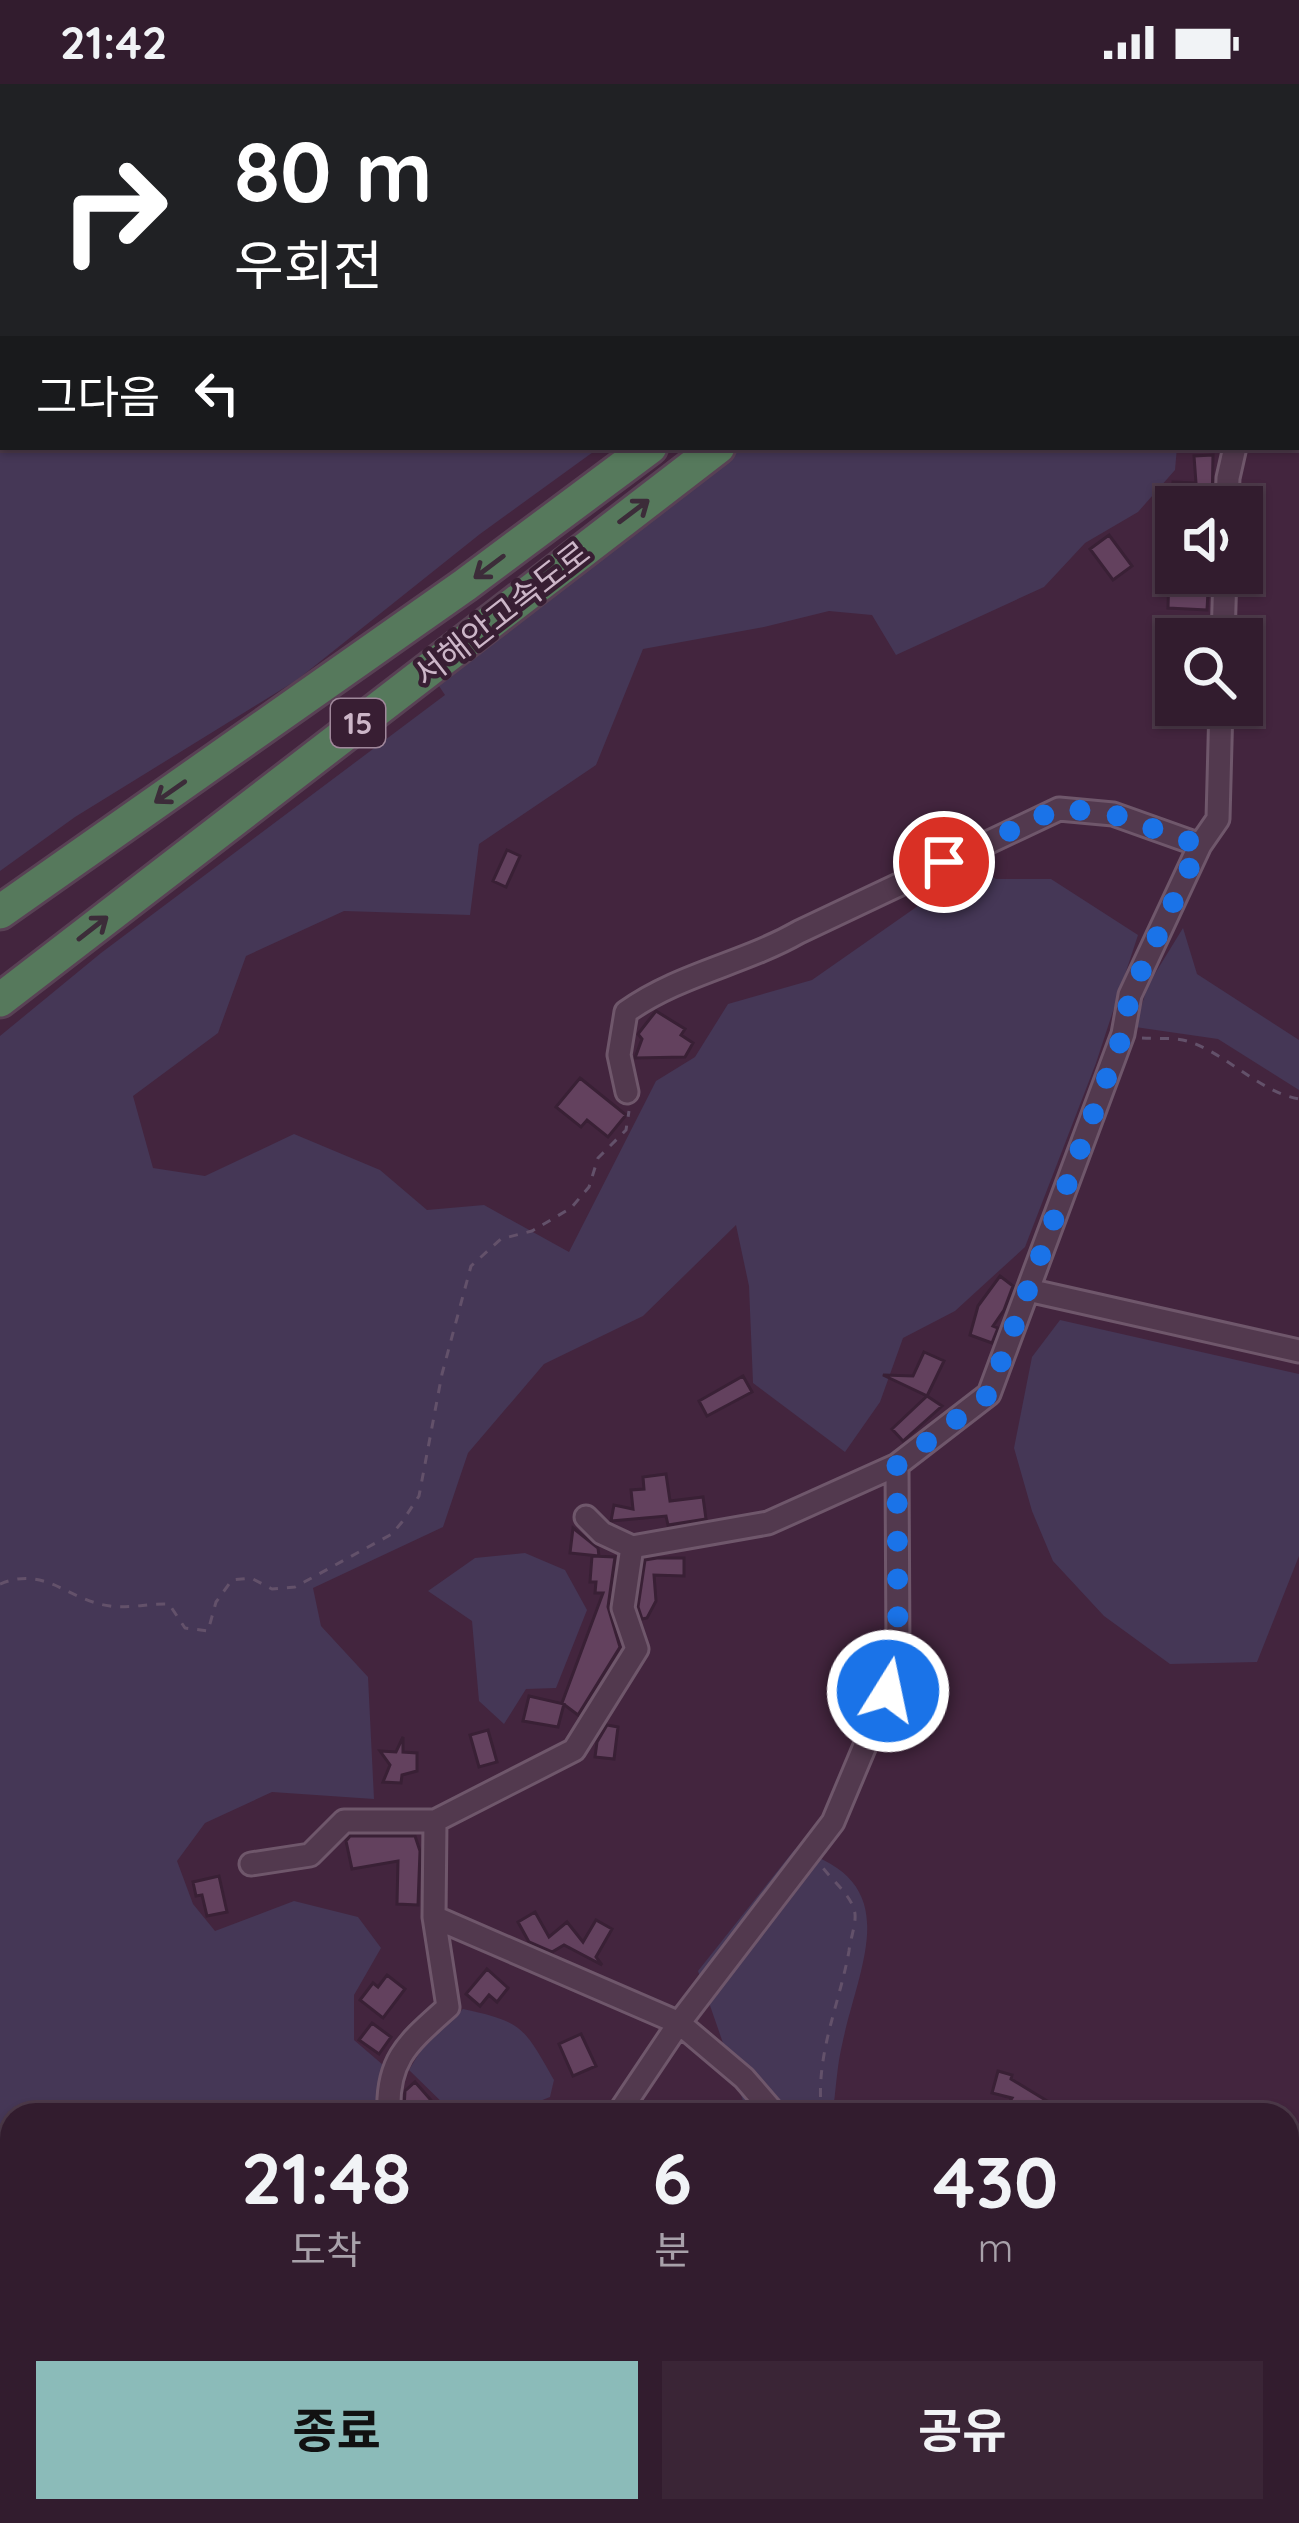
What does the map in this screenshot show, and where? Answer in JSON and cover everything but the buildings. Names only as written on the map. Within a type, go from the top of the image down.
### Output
[{"type":"highway","name":"서해안고속도로","points":[[0,912],[465,585],[646,450]]},
{"type":"highway","name":"서해안고속도로","points":[[0,1000],[714,450]]},
{"type":"street","points":[[1228,486],[1234,450]]},
{"type":"street","points":[[586,1517],[602,1533],[632,1547],[768,1522],[897,1465],[989,1394],[1123,1034],[1130,995],[1200,845],[1218,819],[1220,726]]},
{"type":"street","points":[[627,1092],[620,1055],[626,1012],[650,995],[716,965],[763,952],[1059,808],[1112,814],[1200,845]]},
{"type":"street","points":[[1028,1290],[1299,1351]]},
{"type":"street","points":[[625,2103],[679,2023],[833,1822],[888,1691],[898,1654],[897,1465]]},
{"type":"street","points":[[251,1864],[310,1855],[344,1821],[435,1821],[574,1750],[637,1649],[623,1608],[632,1547]]},
{"type":"street","points":[[389,2103],[400,2051],[448,2007],[434,1917],[435,1821]]},
{"type":"street","points":[[434,1917],[679,2023],[744,2078],[766,2103]]},
{"type":"path","points":[[1123,1034],[1186,1040],[1282,1096],[1299,1100]]},
{"type":"path","points":[[0,1584],[30,1576],[75,1597],[115,1607],[169,1604],[185,1628],[208,1631],[216,1602],[232,1580],[251,1578],[272,1589],[295,1587],[392,1534],[418,1496],[442,1374],[471,1266],[501,1239],[532,1231],[571,1208],[589,1187],[598,1158],[626,1130],[627,1092]]},
{"type":"path","points":[[809,1853],[855,1912],[842,1992],[824,2047],[820,2103]]},
{"type":"shaded area","points":[[0,450],[596,450],[480,534],[297,680],[75,817],[0,871]]},
{"type":"shaded area","points":[[726,450],[1177,450],[1175,470],[1161,486],[1155,486],[1155,493],[1138,512],[1085,543],[1044,587],[896,655],[872,615],[829,611],[643,649],[596,765],[479,844],[470,915],[344,911],[246,956],[218,1033],[133,1096],[153,1168],[205,1176],[294,1134],[380,1170],[427,1210],[484,1205],[569,1252],[656,1081],[695,1057],[728,1004],[812,980],[975,866],[996,879],[1051,879],[1138,935],[1096,1063],[1025,1247],[955,1311],[903,1338],[880,1402],[845,1452],[753,1383],[749,1286],[736,1225],[643,1316],[544,1364],[468,1453],[443,1527],[313,1588],[321,1626],[368,1677],[374,1799],[272,1792],[205,1823],[177,1861],[193,1904],[215,1931],[294,1901],[358,1917],[381,1948],[354,1995],[354,2040],[390,2071],[385,2103],[0,2103],[0,1036],[101,953],[445,695],[431,674]]},
{"type":"shaded area","points":[[1183,928],[1197,974],[1299,1040],[1299,1090],[1218,1039],[1135,1027],[1148,985]]},
{"type":"shaded area","points":[[1060,1320],[1299,1374],[1299,1556],[1257,1662],[1170,1664],[1104,1616],[1053,1561],[1014,1448],[1032,1357]]},
{"type":"shaded area","points":[[525,1553],[565,1570],[587,1610],[556,1688],[526,1689],[504,1724],[479,1701],[472,1621],[428,1591],[475,1558]]},
{"type":"shaded area","points":[[795,1849],[830,1864],[852,1882],[864,1904],[867,1929],[834,2103],[744,2103],[698,1971]]},
{"type":"shaded area","points":[[463,2009],[498,2018],[520,2029],[536,2048],[554,2080],[550,2097],[535,2103],[443,2103],[409,2070],[424,2045]]},
{"type":"route","points":[[888,1691],[898,1654],[897,1465],[989,1394],[1123,1034],[1130,995],[1200,845],[1112,814],[1059,808],[944,862]]}]
